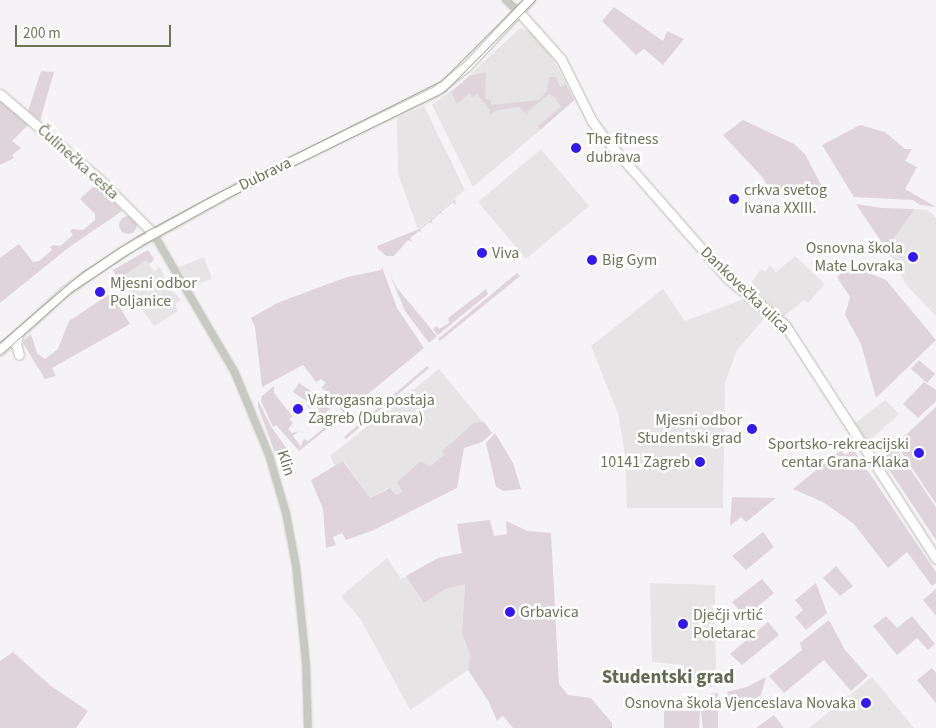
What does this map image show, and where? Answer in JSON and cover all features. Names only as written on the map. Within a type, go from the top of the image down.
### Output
[{"type":"main road","name":"Dubrava","points":[[0,351],[20,331],[90,272],[153,233],[240,186],[430,95],[458,75],[529,0]]},
{"type":"main road","name":"Dankovečka ulica","points":[[519,12],[566,65],[592,122],[602,135],[727,278],[786,325],[936,558]]},
{"type":"main road","name":"Čulinečka cesta","points":[[0,94],[97,177],[153,233]]},
{"type":"main road","points":[[0,351],[19,355],[16,344],[20,331]]},
{"type":"street","points":[[506,0],[519,12]]},
{"type":"street","name":"Klin","points":[[153,233],[235,373],[267,449],[286,513],[296,566],[306,662],[308,728]]},
{"type":"shaded area","points":[[614,7],[663,41],[667,31],[684,39],[663,65],[644,49],[636,55],[602,21]]},
{"type":"shaded area","points":[[520,28],[532,32],[548,50],[575,100],[473,187],[432,105],[460,84]]},
{"type":"shaded area","points":[[41,71],[54,72],[40,121],[28,111]]},
{"type":"shaded area","points":[[486,72],[485,99],[491,100],[491,105],[539,100],[547,91],[549,77],[556,77],[560,87],[566,84],[574,100],[540,130],[538,126],[561,107],[555,97],[549,94],[527,112],[529,116],[519,107],[497,110],[490,115],[490,110],[477,94],[473,97],[470,93],[457,104],[451,92],[470,76]]},
{"type":"shaded area","points":[[0,99],[29,124],[12,141],[21,148],[12,155],[14,158],[0,165]]},
{"type":"shaded area","points":[[424,106],[465,190],[418,229],[398,174],[397,118]]},
{"type":"shaded area","points":[[743,120],[794,144],[805,154],[829,200],[781,189],[771,194],[764,179],[723,135]]},
{"type":"shaded area","points":[[860,125],[885,132],[905,149],[912,149],[905,161],[917,167],[905,189],[936,207],[920,205],[913,200],[854,197],[822,145]]},
{"type":"shaded area","points":[[541,149],[589,206],[526,259],[478,202]]},
{"type":"shaded area","points":[[94,186],[100,186],[122,211],[68,248],[0,303],[0,258],[19,244],[33,262],[39,261],[52,250],[50,247],[53,245],[60,246],[73,235],[70,231],[73,229],[83,230],[95,220],[95,214],[80,199]]},
{"type":"shaded area","points":[[455,199],[456,205],[453,202],[441,212],[444,215],[440,213],[431,221],[433,224],[429,222],[420,230],[422,233],[419,231],[410,238],[412,242],[408,240],[394,256],[386,256],[378,249],[377,246],[419,229]]},
{"type":"shaded area","points":[[856,204],[882,208],[915,209],[886,249]]},
{"type":"shaded area","name":"Osnovna škola Mate Lovraka","points":[[915,209],[928,210],[936,218],[936,316],[907,286],[886,249]]},
{"type":"shaded area","points":[[128,216],[134,219],[137,225],[134,231],[128,234],[122,231],[119,225],[122,219]]},
{"type":"shaded area","points":[[148,250],[154,259],[152,262],[149,264],[146,260],[118,280],[113,270]]},
{"type":"shaded area","points":[[795,256],[825,284],[808,303],[804,300],[783,317],[747,288],[761,269],[765,272],[770,265],[776,272]]},
{"type":"shaded area","points":[[204,257],[212,279],[191,287],[179,267]]},
{"type":"shaded area","points":[[146,260],[154,271],[160,267],[167,284],[181,300],[175,304],[178,311],[154,326],[121,280],[121,276]]},
{"type":"shaded area","points":[[850,265],[886,280],[936,340],[876,398],[861,344],[845,315],[850,297],[837,277]]},
{"type":"shaded area","points":[[382,267],[397,308],[424,348],[363,398],[357,394],[353,397],[358,401],[345,415],[333,398],[335,396],[321,388],[326,383],[321,379],[316,382],[303,365],[262,387],[255,327],[251,318],[277,303],[347,277],[381,270]]},
{"type":"shaded area","points":[[517,273],[520,276],[440,341],[438,339]]},
{"type":"shaded area","points":[[390,275],[397,288],[437,336],[429,343],[405,311]]},
{"type":"shaded area","points":[[486,289],[488,294],[438,335],[433,329],[437,326],[439,329],[449,323],[448,318]]},
{"type":"shaded area","points":[[663,289],[685,321],[747,298],[765,312],[763,320],[737,350],[725,383],[723,508],[627,508],[625,454],[618,414],[591,346]]},
{"type":"shaded area","points":[[111,293],[130,324],[52,368],[56,376],[45,379],[23,343],[25,339],[31,334],[37,353],[45,359],[58,349],[69,321]]},
{"type":"shaded area","points":[[919,360],[935,374],[927,383],[911,369]]},
{"type":"shaded area","points":[[427,366],[429,368],[346,439],[344,437]]},
{"type":"shaded area","points":[[439,369],[492,433],[482,442],[464,448],[458,471],[396,495],[388,488],[370,498],[344,461],[335,466],[330,456]]},
{"type":"shaded area","points":[[924,382],[936,390],[936,401],[918,418],[903,404]]},
{"type":"shaded area","points":[[299,383],[314,393],[308,402],[293,392]]},
{"type":"shaded area","points":[[274,386],[274,393],[293,417],[289,419],[293,423],[288,429],[292,433],[299,431],[293,436],[301,447],[304,439],[308,441],[331,422],[329,419],[333,416],[337,416],[338,420],[299,451],[276,425],[273,427],[261,401],[262,396]]},
{"type":"shaded area","points":[[319,399],[330,409],[316,421],[314,415],[319,409],[315,405],[309,409],[307,406]]},
{"type":"shaded area","points":[[258,400],[272,428],[290,453],[286,454],[283,449],[275,453],[258,407]]},
{"type":"shaded area","points":[[885,400],[899,414],[866,444],[854,424]]},
{"type":"shaded area","name":"Sportsko-rekreacijski centar Grana-Klaka","points":[[936,407],[936,504],[896,444]]},
{"type":"shaded area","points":[[484,422],[492,433],[482,442],[464,448],[457,488],[374,530],[346,540],[342,533],[333,537],[336,545],[326,548],[323,509],[311,480],[343,461],[370,498],[390,488],[396,495],[403,492],[397,482],[421,461],[430,467],[445,454],[442,451],[474,423]]},
{"type":"shaded area","points":[[495,433],[513,463],[521,489],[504,491],[496,487],[486,443]]},
{"type":"shaded area","points":[[895,447],[936,507],[936,540],[882,459]]},
{"type":"shaded area","points":[[853,449],[936,572],[936,583],[932,586],[907,552],[888,568],[854,524],[823,502],[793,489],[841,450],[845,455]]},
{"type":"shaded area","points":[[732,497],[776,498],[746,522],[741,517],[730,526]]},
{"type":"shaded area","points":[[490,520],[494,536],[507,534],[506,521],[528,531],[551,533],[559,684],[568,695],[591,698],[612,723],[612,728],[513,728],[503,716],[497,721],[489,702],[468,670],[470,655],[462,633],[465,584],[446,589],[424,603],[406,576],[438,558],[462,553],[457,524]]},
{"type":"shaded area","points":[[763,532],[774,547],[746,570],[732,556]]},
{"type":"shaded area","points":[[387,558],[401,579],[407,577],[424,603],[446,589],[465,584],[462,633],[470,655],[468,670],[410,710],[361,620],[341,596]]},
{"type":"shaded area","points":[[836,566],[853,586],[840,596],[823,578]]},
{"type":"shaded area","points":[[762,579],[774,593],[745,617],[732,602]]},
{"type":"shaded area","name":"Dječji vrtić Poletarac","points":[[650,583],[715,585],[716,683],[684,682],[684,665],[652,662]]},
{"type":"shaded area","points":[[816,583],[827,613],[806,630],[795,617],[803,610],[795,600]]},
{"type":"shaded area","points":[[936,589],[936,616],[923,600]]},
{"type":"shaded area","points":[[886,616],[897,628],[912,616],[935,644],[928,650],[917,638],[897,655],[873,626]]},
{"type":"shaded area","points":[[829,620],[845,650],[868,676],[851,691],[824,660],[784,693],[769,676],[802,650],[800,643]]},
{"type":"shaded area","points":[[768,622],[779,635],[742,665],[730,654]]},
{"type":"shaded area","points":[[13,652],[51,686],[88,711],[76,728],[0,728],[0,661]]},
{"type":"shaded area","points":[[932,668],[936,673],[936,703],[917,680]]},
{"type":"shaded area","points":[[766,677],[761,695],[744,706],[729,700],[727,692],[747,687]]},
{"type":"shaded area","name":"Osnovna škola Vjenceslava Novaka","points":[[872,677],[914,728],[809,728]]},
{"type":"shaded area","points":[[718,693],[718,728],[703,728],[701,711],[708,710],[709,694]]},
{"type":"shaded area","points":[[664,710],[700,711],[699,728],[664,728]]},
{"type":"shaded area","points":[[774,715],[784,728],[756,728]]},
{"type":"tram line","points":[[0,342],[82,272],[137,236],[209,197],[441,81],[522,0]]},
{"type":"tram line","points":[[0,355],[71,292],[142,245],[227,198],[445,91],[535,0]]},
{"type":"place","name":"The fitness dubrava","points":[[576,148]]},
{"type":"place","name":"crkva svetog Ivana XXIII.","points":[[734,199]]},
{"type":"place","name":"Viva","points":[[482,253]]},
{"type":"place","name":"Osnovna škola Mate Lovraka","points":[[913,257]]},
{"type":"place","name":"Big Gym","points":[[592,260]]},
{"type":"place","name":"Mjesni odbor Poljanice","points":[[100,292]]},
{"type":"place","name":"Vatrogasna postaja Zagreb (Dubrava)","points":[[298,409]]},
{"type":"place","name":"Mjesni odbor Studentski grad","points":[[752,429]]},
{"type":"place","name":"Sportsko-rekreacijski centar Grana-Klaka","points":[[919,453]]},
{"type":"place","name":"10141 Zagreb","points":[[700,462]]},
{"type":"place","name":"Grbavica","points":[[510,612]]},
{"type":"place","name":"Dječji vrtić Poletarac","points":[[683,624]]},
{"type":"place","name":"Osnovna škola Vjenceslava Novaka","points":[[866,703]]},
{"type":"district","name":"Studentski grad","points":[[668,678]]}]
